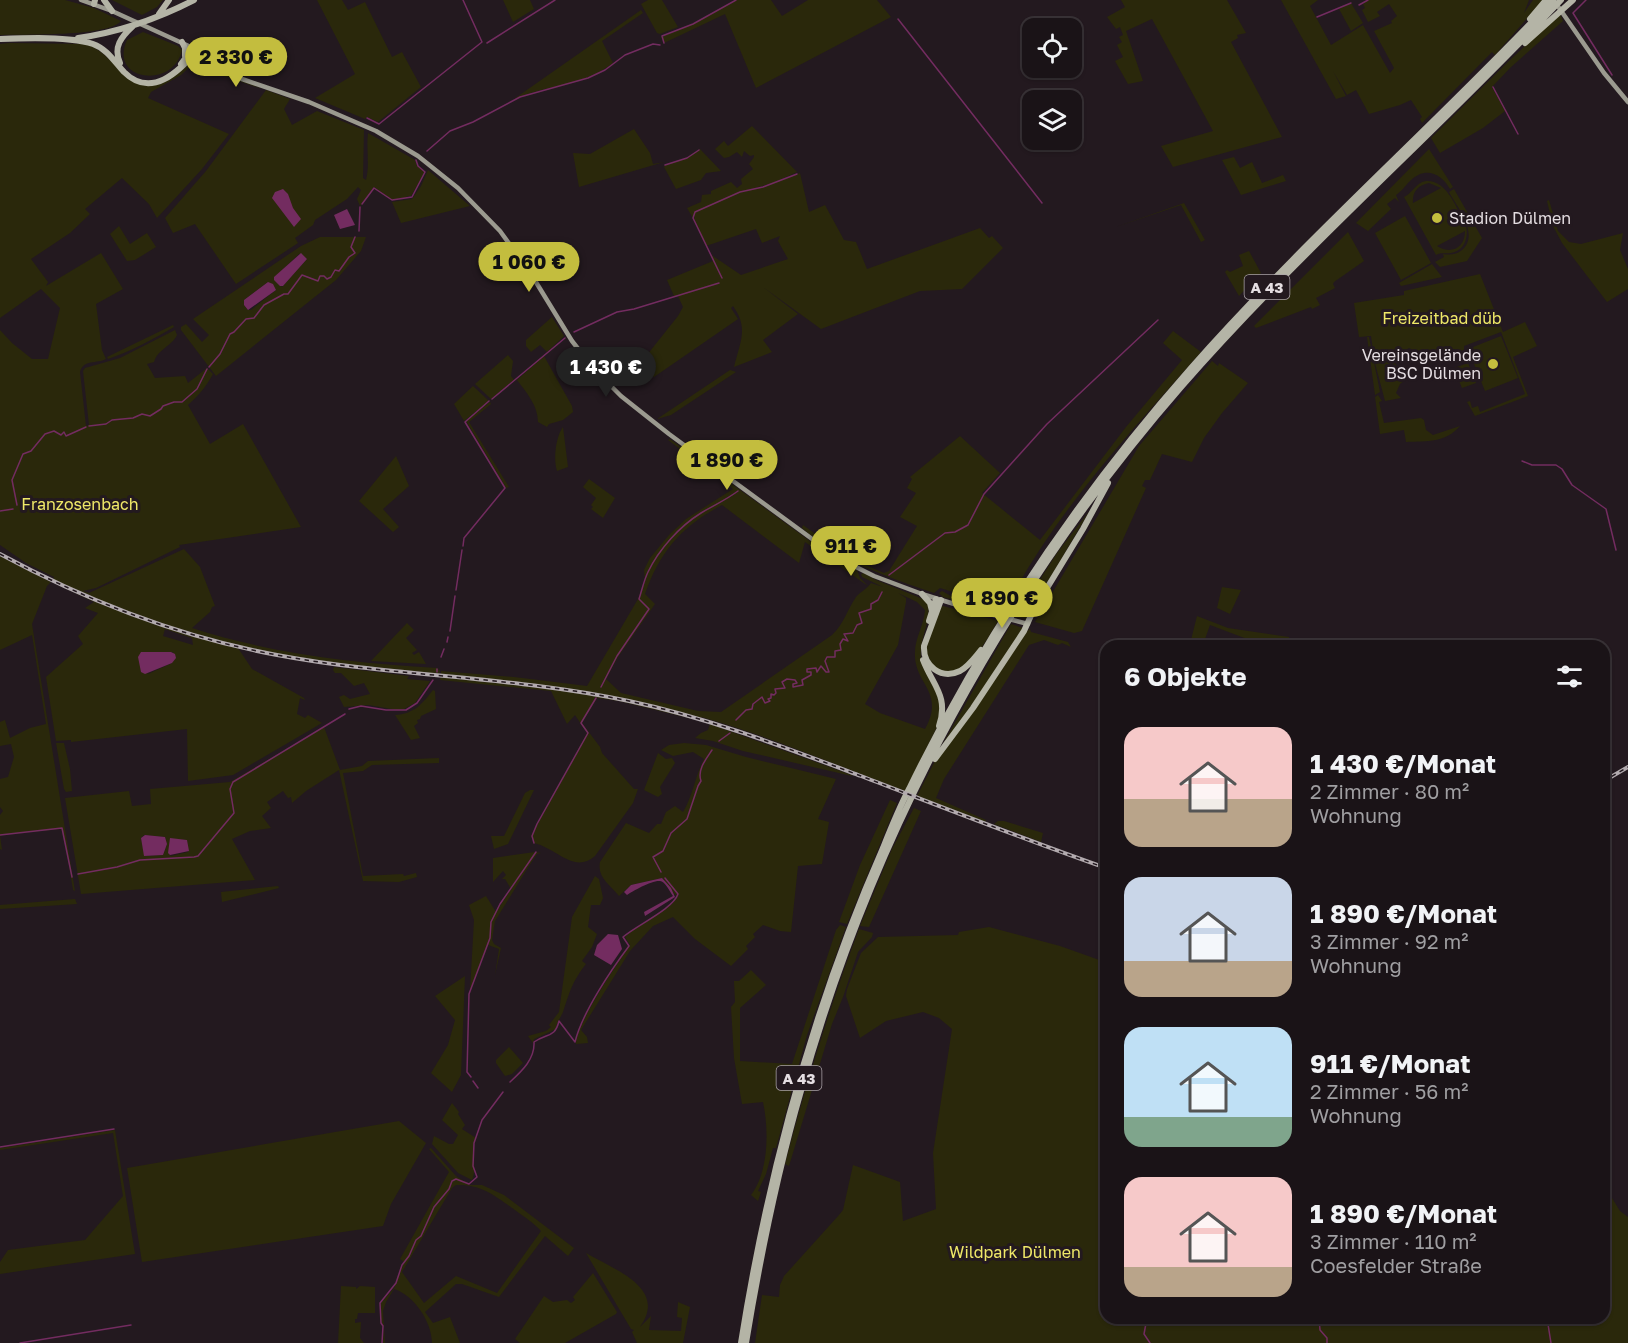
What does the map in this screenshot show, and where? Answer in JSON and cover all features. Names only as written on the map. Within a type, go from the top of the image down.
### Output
[{"type":"highway","points":[[149,24],[163,11],[169,0]]},
{"type":"highway","points":[[66,40],[100,35],[133,23],[149,24],[194,0]]},
{"type":"highway","points":[[1497,63],[1507,60],[1555,5],[1572,0]]},
{"type":"highway","points":[[98,2],[112,11]]},
{"type":"highway","name":"A 43","points":[[746,1343],[776,1188],[810,1058],[841,965],[864,906],[920,781],[977,674],[1023,598],[1079,516],[1180,388],[1251,311],[1555,5]]},
{"type":"highway","points":[[133,23],[121,38],[117,50],[122,67],[128,74],[147,81],[158,80],[172,73],[195,49]]},
{"type":"highway","points":[[0,39],[81,40],[99,46],[128,75],[146,83],[166,80],[180,69],[195,49]]},
{"type":"highway","points":[[182,42],[186,52],[185,57]]},
{"type":"highway","name":"A 43","points":[[741,1343],[773,1176],[812,1033],[861,898],[908,790],[999,626],[1040,562],[1113,462],[1190,369],[1293,260],[1497,63]]},
{"type":"highway","points":[[920,781],[973,708],[1127,454]]},
{"type":"highway","points":[[922,594],[930,603],[932,611]]},
{"type":"highway","points":[[939,599],[924,653],[928,663],[939,672],[950,674],[965,667],[999,626]]},
{"type":"highway","points":[[932,746],[943,711],[942,700],[922,653],[932,611],[939,599]]},
{"type":"main road","points":[[81,0],[98,2]]},
{"type":"main road","points":[[1555,5],[1628,102]]},
{"type":"main road","points":[[112,11],[133,23]]},
{"type":"main road","points":[[149,24],[195,49],[242,79],[336,113],[376,131],[418,156],[458,188],[500,231],[531,274],[572,341],[593,368],[621,396],[838,558],[867,573],[922,594],[1025,623]]},
{"type":"green space","points":[[0,0],[65,0],[94,8],[121,21],[100,30],[83,32],[0,35]]},
{"type":"green space","points":[[112,0],[163,0],[157,7],[142,15]]},
{"type":"green space","points":[[317,0],[342,0],[348,10],[365,2],[392,57],[402,52],[421,87],[378,122],[367,117],[365,119],[315,98],[355,74]]},
{"type":"green space","points":[[503,0],[530,0],[534,9],[513,22]]},
{"type":"green space","points":[[648,0],[662,0],[678,27],[657,33],[641,4]]},
{"type":"green space","points":[[737,0],[771,0],[782,16],[808,0],[877,0],[891,17],[756,88],[725,14],[664,43],[661,37],[693,24]]},
{"type":"green space","points":[[1121,0],[1227,0],[1246,33],[1237,35],[1238,38],[1231,42],[1282,137],[1173,167],[1161,146],[1213,131],[1152,19],[1126,31],[1143,81],[1128,84],[1115,61],[1123,57],[1117,45],[1122,42],[1119,37],[1123,35],[1120,27],[1116,29],[1107,17],[1125,7]]},
{"type":"green space","points":[[1281,0],[1318,0],[1310,6],[1331,45],[1363,25],[1390,73],[1394,68],[1374,31],[1392,23],[1391,21],[1397,16],[1389,4],[1377,12],[1380,16],[1368,22],[1362,10],[1365,8],[1363,4],[1369,0],[1529,0],[1524,13],[1533,0],[1543,0],[1495,55],[1492,52],[1422,123],[1420,119],[1422,117],[1411,100],[1369,114],[1356,90],[1347,95],[1333,71],[1346,96],[1336,99]]},
{"type":"green space","points":[[1351,3],[1363,23],[1351,31],[1339,9]]},
{"type":"green space","points":[[641,10],[643,13],[602,41],[613,63],[602,71],[577,81],[514,99]]},
{"type":"green space","points":[[1560,14],[1563,21],[1492,87],[1505,111],[1483,128],[1440,153],[1431,138]]},
{"type":"green space","points":[[143,32],[178,46],[182,50],[177,62],[167,71],[156,75],[144,75],[134,72],[126,65],[124,54],[127,40]]},
{"type":"green space","name":"Franzosenbach","points":[[0,44],[87,44],[107,57],[123,73],[142,84],[167,81],[191,60],[200,56],[220,70],[262,89],[224,76],[197,60],[181,75],[151,92],[148,98],[229,134],[202,169],[157,218],[149,204],[122,178],[85,209],[90,214],[70,233],[31,259],[48,282],[46,286],[101,253],[123,289],[96,304],[102,350],[106,359],[87,363],[80,372],[86,426],[89,425],[83,371],[85,368],[120,358],[175,330],[177,335],[175,339],[154,362],[147,364],[155,378],[185,376],[188,383],[207,368],[213,374],[202,391],[188,405],[210,444],[243,424],[301,527],[179,545],[180,547],[96,588],[83,591],[89,593],[184,549],[200,567],[215,606],[192,628],[283,651],[344,660],[437,668],[440,671],[439,674],[284,655],[195,634],[109,604],[53,580],[54,577],[26,563],[0,545],[0,330],[32,359],[48,359],[60,308],[41,289],[0,318]]},
{"type":"green space","points":[[266,90],[290,99],[284,109],[292,125],[317,111],[364,130],[363,178],[366,180],[368,133],[415,160],[417,166],[425,172],[411,196],[405,198],[392,200],[374,187],[360,206],[357,199],[361,190],[358,187],[347,199],[315,220],[313,225],[295,238],[298,243],[236,284],[195,224],[173,233],[165,218],[206,171]]},
{"type":"green space","points":[[752,126],[797,172],[773,183],[740,192],[763,187],[800,173],[809,212],[825,205],[844,240],[856,242],[867,269],[980,228],[989,238],[992,236],[1003,248],[962,289],[920,291],[821,329],[763,287],[798,314],[763,340],[772,352],[734,367],[741,343],[742,328],[733,306],[731,308],[738,319],[654,377],[639,365],[683,307],[678,296],[674,296],[667,280],[713,261],[710,254],[741,275],[788,259],[778,241],[780,236],[762,243],[756,229],[706,246],[694,218],[695,215],[693,218],[687,208],[701,202],[702,195],[711,194],[711,191],[731,182],[737,188],[742,184],[741,179],[753,169],[749,164],[754,155],[750,156],[744,151],[742,157],[737,152],[724,158],[715,149],[724,141],[728,146]]},
{"type":"green space","points":[[634,129],[650,153],[653,164],[664,162],[579,187],[573,153],[590,154]]},
{"type":"green space","points":[[700,149],[721,171],[706,173],[701,180],[676,189],[665,165],[687,158]]},
{"type":"green space","points":[[1429,149],[1453,187],[1450,189],[1437,175],[1421,174],[1396,195],[1399,202],[1395,198],[1387,204],[1391,209],[1368,231],[1356,223]]},
{"type":"green space","points":[[1234,157],[1240,168],[1252,162],[1262,183],[1283,175],[1286,181],[1241,195],[1222,160]]},
{"type":"green space","points":[[428,170],[470,206],[401,223],[392,202],[412,199]]},
{"type":"green space","points":[[1422,182],[1434,182],[1446,191],[1466,226],[1467,235],[1464,243],[1456,252],[1436,255],[1404,197]],"holes":[[[1429,183],[1441,188],[1413,203],[1416,190]],[[1465,231],[1460,246],[1452,250],[1437,246]]]},
{"type":"green space","points":[[1454,189],[1482,238],[1467,261],[1440,267],[1435,262],[1444,257],[1443,254],[1453,254],[1462,250],[1469,236],[1465,221],[1449,192]]},
{"type":"green space","points":[[1549,200],[1558,231],[1569,242],[1581,244],[1623,233],[1620,250],[1628,269],[1628,289],[1607,302],[1562,243],[1553,226],[1547,201]]},
{"type":"green space","points":[[1184,203],[1205,240],[1201,242],[1181,205],[1116,227]]},
{"type":"green space","points":[[1405,216],[1431,263],[1401,280],[1375,233]]},
{"type":"green space","points":[[119,226],[130,244],[147,233],[156,247],[135,260],[127,261],[110,234]]},
{"type":"green space","points":[[1348,232],[1364,261],[1334,282],[1335,288],[1316,298],[1320,305],[1256,328],[1254,326]]},
{"type":"green space","points":[[320,237],[366,237],[361,251],[336,280],[216,376],[181,327],[186,324],[202,342],[209,335],[193,319],[301,246]],"holes":[[[299,254],[307,259],[282,287],[274,278]],[[268,282],[276,290],[248,310],[244,305],[244,300]]]},
{"type":"green space","points":[[1249,251],[1261,273],[1239,296],[1225,272],[1243,266],[1239,255]]},
{"type":"green space","points":[[1432,264],[1442,277],[1401,286],[1399,283]]},
{"type":"green space","name":"Freizeitbad düb","points":[[1480,274],[1503,332],[1525,322],[1537,346],[1513,357],[1528,396],[1475,416],[1467,402],[1470,401],[1472,408],[1478,406],[1480,412],[1525,394],[1501,332],[1464,346],[1464,353],[1458,352],[1424,366],[1415,351],[1409,348],[1403,352],[1399,347],[1392,353],[1397,360],[1394,362],[1401,371],[1399,377],[1405,380],[1400,384],[1396,393],[1401,398],[1385,401],[1371,336],[1359,337],[1354,303],[1404,295],[1404,291]]},
{"type":"green space","points":[[552,317],[564,336],[547,352],[540,345],[531,352],[526,346],[526,340]]},
{"type":"green space","points":[[173,325],[174,327],[150,340],[108,359],[107,357]]},
{"type":"green space","points":[[1173,331],[1201,352],[1093,476],[1044,542],[1003,613],[943,597],[939,593],[942,591],[951,596],[953,594],[953,597],[959,596],[959,599],[963,598],[968,602],[969,599],[990,608],[993,605],[991,601],[986,602],[979,597],[978,599],[962,592],[961,594],[954,590],[953,592],[940,588],[934,593],[865,567],[832,550],[802,528],[803,525],[862,563],[884,573],[889,571],[917,526],[900,517],[916,493],[907,488],[912,479],[910,477],[960,436],[1000,473],[982,493],[1040,540],[1126,427],[1182,360],[1163,343]]},
{"type":"green space","name":"Vereinsgelände BSC Dülmen","points":[[1501,336],[1518,378],[1485,391],[1468,349]]},
{"type":"green space","points":[[1367,337],[1369,337],[1380,392],[1375,395]]},
{"type":"green space","points":[[508,355],[513,361],[511,376],[514,380],[491,399],[475,384]]},
{"type":"green space","points":[[544,356],[572,406],[573,412],[563,420],[549,424],[547,427],[538,422],[534,405],[517,380]]},
{"type":"green space","points":[[1212,361],[1218,366],[1219,363],[1248,383],[1204,438],[1192,462],[1162,454],[1150,480],[1145,480],[1142,486],[1146,488],[1082,631],[1074,633],[1035,622],[1139,446]]},
{"type":"green space","points":[[1468,363],[1476,383],[1462,388],[1454,368]]},
{"type":"green space","points":[[730,370],[736,372],[671,415],[657,419]]},
{"type":"green space","points":[[473,386],[489,401],[464,421],[454,404]]},
{"type":"green space","points":[[1378,395],[1382,401],[1379,402],[1384,423],[1421,418],[1424,420],[1426,430],[1433,435],[1460,426],[1448,436],[1429,441],[1406,442],[1404,430],[1380,434],[1375,397]]},
{"type":"green space","points":[[490,402],[491,404],[469,422],[509,487],[506,488],[466,421]]},
{"type":"green space","points":[[563,427],[568,467],[557,471],[556,448]]},
{"type":"green space","points":[[670,439],[814,544],[857,570],[860,578],[868,586],[805,542],[799,563],[722,505],[684,531],[665,552],[645,594],[655,604],[618,657],[606,679],[621,693],[698,711],[721,712],[832,635],[840,626],[856,597],[868,587],[871,583],[883,587],[862,577],[861,574],[864,573],[923,599],[928,604],[921,658],[941,701],[939,723],[905,791],[778,742],[701,717],[701,721],[619,701],[597,698],[582,723],[602,753],[634,789],[638,789],[633,803],[595,856],[587,861],[573,861],[534,843],[531,836],[587,733],[575,715],[567,724],[551,691],[440,680],[441,671],[587,686],[638,599],[645,581],[644,570],[650,558],[686,519],[733,489],[668,440]],"holes":[[[898,593],[917,602],[925,610],[915,647],[916,663],[931,696],[932,705],[931,716],[925,729],[880,713],[865,704],[898,645],[906,602],[906,598]]]},
{"type":"green space","points":[[396,456],[409,486],[383,509],[399,527],[393,532],[359,501]]},
{"type":"green space","points":[[589,479],[615,498],[603,518],[591,509],[596,498],[583,487]]},
{"type":"green space","points":[[1090,510],[1026,619],[1016,617],[1057,553]]},
{"type":"green space","points":[[0,556],[51,582],[47,586],[32,624],[75,891],[61,829],[0,835],[0,815],[3,811],[0,807],[0,779],[8,777],[14,757],[11,744],[0,746],[0,722],[5,720],[10,738],[30,728],[46,724],[32,635],[0,650]]},
{"type":"green space","points":[[52,582],[144,619],[238,648],[252,669],[304,698],[305,700],[300,698],[297,714],[305,718],[308,715],[322,723],[233,775],[188,781],[187,729],[71,742],[71,740],[56,741],[46,677],[83,644],[78,636],[98,613],[85,608],[94,602]],"holes":[[[165,629],[192,638],[193,645],[163,636]],[[141,652],[173,652],[172,663],[148,674]]]},
{"type":"green space","points":[[1222,587],[1241,590],[1230,614],[1217,608]]},
{"type":"green space","points":[[943,606],[998,621],[971,661],[964,667],[948,673],[934,668],[925,650]]},
{"type":"green space","points":[[1197,616],[1228,628],[1289,637],[1289,640],[1250,640],[1210,625],[1205,640],[1191,640]]},
{"type":"green space","points":[[407,623],[414,630],[406,638],[417,650],[412,653],[414,655],[419,652],[426,664],[371,661]]},
{"type":"green space","points":[[1011,624],[1023,628],[963,720],[941,747]]},
{"type":"green space","points":[[1030,629],[1031,632],[1068,642],[1071,647],[1044,640],[1029,645],[944,779],[936,798],[986,820],[985,822],[917,796],[936,759]]},
{"type":"green space","points":[[334,667],[409,676],[407,679],[430,681],[415,703],[404,709],[369,705],[344,707],[339,697],[344,695],[350,699],[370,694],[364,683],[354,686],[341,673],[335,673]]},
{"type":"green space","points":[[433,690],[435,691],[436,709],[417,720],[418,723],[414,726],[420,738],[411,740],[395,715],[407,713],[417,707]]},
{"type":"green space","points":[[710,724],[852,776],[695,738],[708,730]]},
{"type":"green space","points":[[324,727],[340,770],[362,766],[368,761],[439,758],[439,763],[372,765],[363,771],[343,773],[363,876],[403,874],[404,876],[416,873],[417,877],[399,882],[363,881],[339,770],[292,803],[291,797],[288,798],[283,791],[267,802],[271,808],[262,816],[271,828],[250,831],[232,839],[255,880],[81,894],[65,798],[129,791],[132,806],[151,804],[150,789],[230,782]],"holes":[[[144,835],[165,837],[167,844],[163,855],[145,856],[141,838]],[[187,840],[188,852],[171,856],[169,854],[170,841]]]},
{"type":"green space","points":[[56,743],[64,743],[72,791],[66,792],[64,789]]},
{"type":"green space","points":[[684,743],[706,745],[836,779],[818,819],[829,822],[822,864],[798,866],[791,932],[763,925],[753,934],[755,937],[746,946],[748,949],[731,966],[695,939],[673,917],[653,926],[630,951],[581,1030],[587,1037],[588,1043],[576,1044],[578,1035],[590,1009],[630,945],[625,937],[669,906],[678,895],[675,895],[662,878],[631,885],[619,896],[600,872],[600,862],[626,823],[649,833],[657,824],[661,824],[666,812],[675,806],[683,812],[704,759],[693,752],[673,756],[661,750],[669,745]]},
{"type":"green space","points":[[658,753],[666,759],[672,758],[675,763],[660,787],[662,794],[658,797],[644,790]]},
{"type":"green space","points":[[534,790],[508,844],[494,849],[491,836],[504,836],[525,793]]},
{"type":"green space","points":[[890,800],[897,803],[847,924],[839,922],[860,865]]},
{"type":"green space","points":[[914,808],[921,811],[869,927],[860,926],[892,849]]},
{"type":"green space","points":[[998,821],[1043,833],[1041,842],[994,824]]},
{"type":"green space","points":[[541,853],[537,854],[495,921],[492,940],[501,948],[495,975],[499,949],[488,945],[470,991],[474,920],[469,905],[486,896],[496,912],[511,889],[505,879],[502,879],[506,875],[503,871],[493,882],[493,858]]},
{"type":"green space","points":[[595,876],[599,879],[603,898],[600,905],[591,905],[588,927],[597,934],[592,947],[582,961],[586,964],[577,976],[556,1029],[534,1039],[533,1043],[528,1036],[546,1031],[551,1027],[549,1025],[559,1012],[572,917]]},
{"type":"green space","points":[[278,886],[279,888],[222,902],[221,892]]},
{"type":"green space","points":[[75,899],[77,904],[0,909],[0,905]]},
{"type":"green space","points":[[840,925],[846,927],[807,1035],[776,1148],[773,1148],[766,1174],[758,1191],[761,1192],[758,1201],[751,1195],[757,1185],[764,1162],[767,1137],[765,1113],[763,1102],[742,1104],[734,1058],[731,1007],[735,1002],[734,981],[739,981],[751,970],[766,985],[740,1008],[740,1061],[792,1064],[836,930]]},
{"type":"green space","name":"Wildpark Dülmen","points":[[989,927],[1060,946],[1100,960],[1100,1324],[1610,1324],[1610,1195],[1620,1211],[1628,1217],[1628,1343],[755,1343],[762,1295],[779,1297],[780,1285],[784,1276],[843,1210],[853,1165],[900,1182],[903,1221],[936,1209],[933,1153],[952,1029],[939,1018],[923,1012],[886,1021],[860,1038],[846,996],[861,953],[878,937],[958,935],[959,932]]},
{"type":"green space","points":[[859,929],[873,933],[872,937],[858,952],[832,1024],[789,1166],[785,1164],[810,1075]]},
{"type":"green space","points":[[465,976],[461,1075],[452,1092],[431,1073],[448,1045],[455,1020],[435,996]]},
{"type":"green space","points":[[509,1047],[523,1063],[512,1074],[505,1076],[496,1060]]},
{"type":"green space","points":[[452,1103],[465,1125],[462,1129],[476,1138],[473,1148],[474,1175],[472,1180],[458,1173],[432,1144],[434,1136],[453,1144],[458,1135],[442,1120]]},
{"type":"green space","points":[[399,1121],[426,1143],[391,1204],[383,1226],[142,1262],[127,1168]]},
{"type":"green space","points":[[115,1130],[135,1254],[0,1274],[0,1262],[8,1250],[85,1240],[123,1196],[113,1133],[0,1150],[0,1148]]},
{"type":"green space","points":[[431,1148],[456,1176],[470,1185],[482,1185],[504,1195],[574,1248],[568,1256],[545,1236],[499,1297],[456,1284],[425,1312],[433,1323],[450,1317],[460,1343],[432,1343],[429,1327],[420,1310],[408,1297],[394,1289],[383,1311],[385,1343],[383,1343],[381,1303],[394,1288],[404,1262],[400,1259],[449,1172],[429,1149]],"holes":[[[456,1185],[481,1189],[494,1196],[541,1231],[497,1293],[456,1276],[424,1303],[402,1272],[452,1188]]]},
{"type":"green space","points":[[586,1253],[623,1274],[643,1291],[647,1301],[647,1313],[640,1327],[651,1316],[649,1330],[681,1331],[682,1318],[677,1317],[678,1302],[690,1307],[683,1343],[637,1343],[632,1332],[634,1330],[631,1329]]},
{"type":"green space","points":[[593,1273],[617,1312],[616,1314],[565,1343],[520,1343],[515,1339],[544,1296],[553,1302],[567,1300],[571,1303],[575,1300],[573,1297]]},
{"type":"green space","points":[[341,1286],[356,1287],[356,1289],[360,1286],[375,1287],[375,1313],[358,1313],[355,1319],[355,1323],[361,1322],[360,1338],[364,1343],[338,1343]]},
{"type":"shaded area","points":[[283,189],[301,219],[294,227],[272,198],[275,192]]},
{"type":"shaded area","points":[[347,209],[355,225],[340,229],[334,215]]},
{"type":"shaded area","points":[[301,253],[307,259],[283,286],[280,286],[274,277]]},
{"type":"shaded area","points":[[268,282],[273,284],[276,290],[248,310],[244,305],[244,300]]},
{"type":"shaded area","points":[[141,652],[171,652],[176,658],[172,663],[145,674],[141,672],[138,657]]},
{"type":"shaded area","points":[[145,835],[165,837],[167,844],[163,855],[144,856],[141,838]]},
{"type":"shaded area","points":[[170,838],[187,840],[189,851],[170,855],[168,853]]},
{"type":"shaded area","points":[[662,878],[675,897],[645,916],[644,912],[673,896],[666,885],[662,881],[657,881],[627,895],[624,892],[631,885]]},
{"type":"shaded area","points":[[608,934],[618,935],[622,949],[611,965],[594,955],[597,945]]},
{"type":"waterway","points":[[367,118],[379,124],[482,42],[463,0]]},
{"type":"waterway","points":[[487,43],[555,0]]},
{"type":"waterway","points":[[664,43],[662,36],[693,24],[736,0]]},
{"type":"waterway","points":[[1359,5],[1368,0]]},
{"type":"waterway","points":[[1586,0],[1573,13],[1612,75]]},
{"type":"waterway","points":[[1317,17],[1351,3]]},
{"type":"waterway","points":[[898,19],[1042,203]]},
{"type":"waterway","points":[[427,151],[450,131],[473,122],[520,97],[588,78],[605,70],[625,55],[653,44],[660,45]]},
{"type":"waterway","points":[[1493,87],[1518,134]]},
{"type":"waterway","points":[[665,165],[687,158],[699,150]]},
{"type":"waterway","points":[[362,204],[374,188],[392,200],[412,197],[425,172],[418,166],[416,160]]},
{"type":"waterway","points":[[722,278],[693,218],[695,212],[740,192],[763,187],[797,174]]},
{"type":"waterway","points":[[359,231],[360,207]]},
{"type":"waterway","points":[[209,367],[220,354],[230,334],[246,319],[254,318],[264,305],[288,294],[302,275],[318,281],[320,276],[327,279],[335,270],[339,271],[349,257],[355,253],[351,247],[355,237]]},
{"type":"waterway","points":[[574,332],[617,312],[719,283]]},
{"type":"waterway","points":[[889,575],[945,533],[955,532],[968,525],[984,494],[1047,424],[1158,320]]},
{"type":"waterway","points":[[492,399],[565,338]]},
{"type":"waterway","points":[[89,426],[133,418],[142,414],[150,416],[163,406],[182,402],[197,389],[207,369]]},
{"type":"waterway","points":[[463,546],[464,538],[505,488],[465,422],[489,401]]},
{"type":"waterway","points":[[17,505],[12,480],[23,454],[31,451],[45,434],[54,431],[61,435],[64,432],[66,436],[86,427]]},
{"type":"waterway","points":[[1522,461],[1532,465],[1556,465],[1562,469],[1572,485],[1606,509],[1616,550]]},
{"type":"waterway","points":[[601,687],[617,656],[649,609],[639,599],[647,575],[658,555],[685,524],[738,491]]},
{"type":"waterway","points":[[0,511],[13,509]]},
{"type":"waterway","points":[[456,590],[462,550]]},
{"type":"waterway","points":[[736,720],[746,710],[752,709],[753,704],[762,697],[765,703],[770,701],[768,699],[771,698],[771,694],[776,693],[775,689],[785,688],[782,682],[787,679],[795,680],[797,683],[793,684],[793,687],[803,685],[802,680],[811,675],[807,669],[816,668],[817,672],[821,666],[829,672],[825,661],[827,657],[835,657],[835,651],[841,650],[840,644],[843,639],[848,641],[844,634],[853,633],[857,625],[862,623],[859,613],[871,609],[871,604],[878,600],[882,592]]},
{"type":"waterway","points":[[450,631],[455,596]]},
{"type":"waterway","points":[[447,642],[448,637]]},
{"type":"waterway","points":[[441,657],[444,649]]},
{"type":"waterway","points":[[349,709],[361,706],[406,710],[417,703],[433,680]]},
{"type":"waterway","points":[[534,843],[532,836],[537,824],[588,733],[581,723],[596,698]]},
{"type":"waterway","points":[[78,874],[140,860],[198,856],[234,813],[230,789],[233,782],[345,714]]},
{"type":"waterway","points":[[719,741],[730,733]]},
{"type":"waterway","points":[[661,872],[653,857],[663,851],[671,833],[687,819],[701,781],[701,769],[712,750]]},
{"type":"waterway","points":[[0,835],[62,828],[72,877]]},
{"type":"waterway","points":[[471,1077],[467,1072],[469,994],[490,938],[491,922],[500,904],[536,852]]},
{"type":"waterway","points":[[510,1082],[530,1059],[534,1042],[553,1033],[559,1021],[575,1042],[590,1005],[629,946],[623,937],[675,900],[678,894],[665,878]]},
{"type":"waterway","points":[[473,1081],[478,1088]]},
{"type":"waterway","points":[[382,1343],[383,1326],[380,1303],[396,1283],[402,1265],[416,1240],[421,1236],[434,1207],[449,1189],[452,1181],[456,1179],[469,1184],[477,1177],[473,1166],[474,1143],[482,1120],[503,1092]]},
{"type":"waterway","points":[[0,1147],[114,1129]]},
{"type":"waterway","points":[[1146,1324],[1144,1334],[1150,1343]]},
{"type":"waterway","points":[[1320,1324],[1320,1330],[1327,1338],[1327,1343]]},
{"type":"waterway","points":[[1548,1324],[1551,1343]]},
{"type":"waterway","points":[[20,1343],[131,1325]]},
{"type":"railway","points":[[0,554],[100,602],[170,628],[241,647],[277,655],[365,668],[541,686],[629,701],[688,716],[804,754],[1100,866]]},
{"type":"railway","points":[[1610,778],[1628,767]]},
{"type":"place","name":"Stadion Dülmen","points":[[1437,218]]},
{"type":"place","name":"Vereinsgelände BSC Dülmen","points":[[1493,364]]}]
